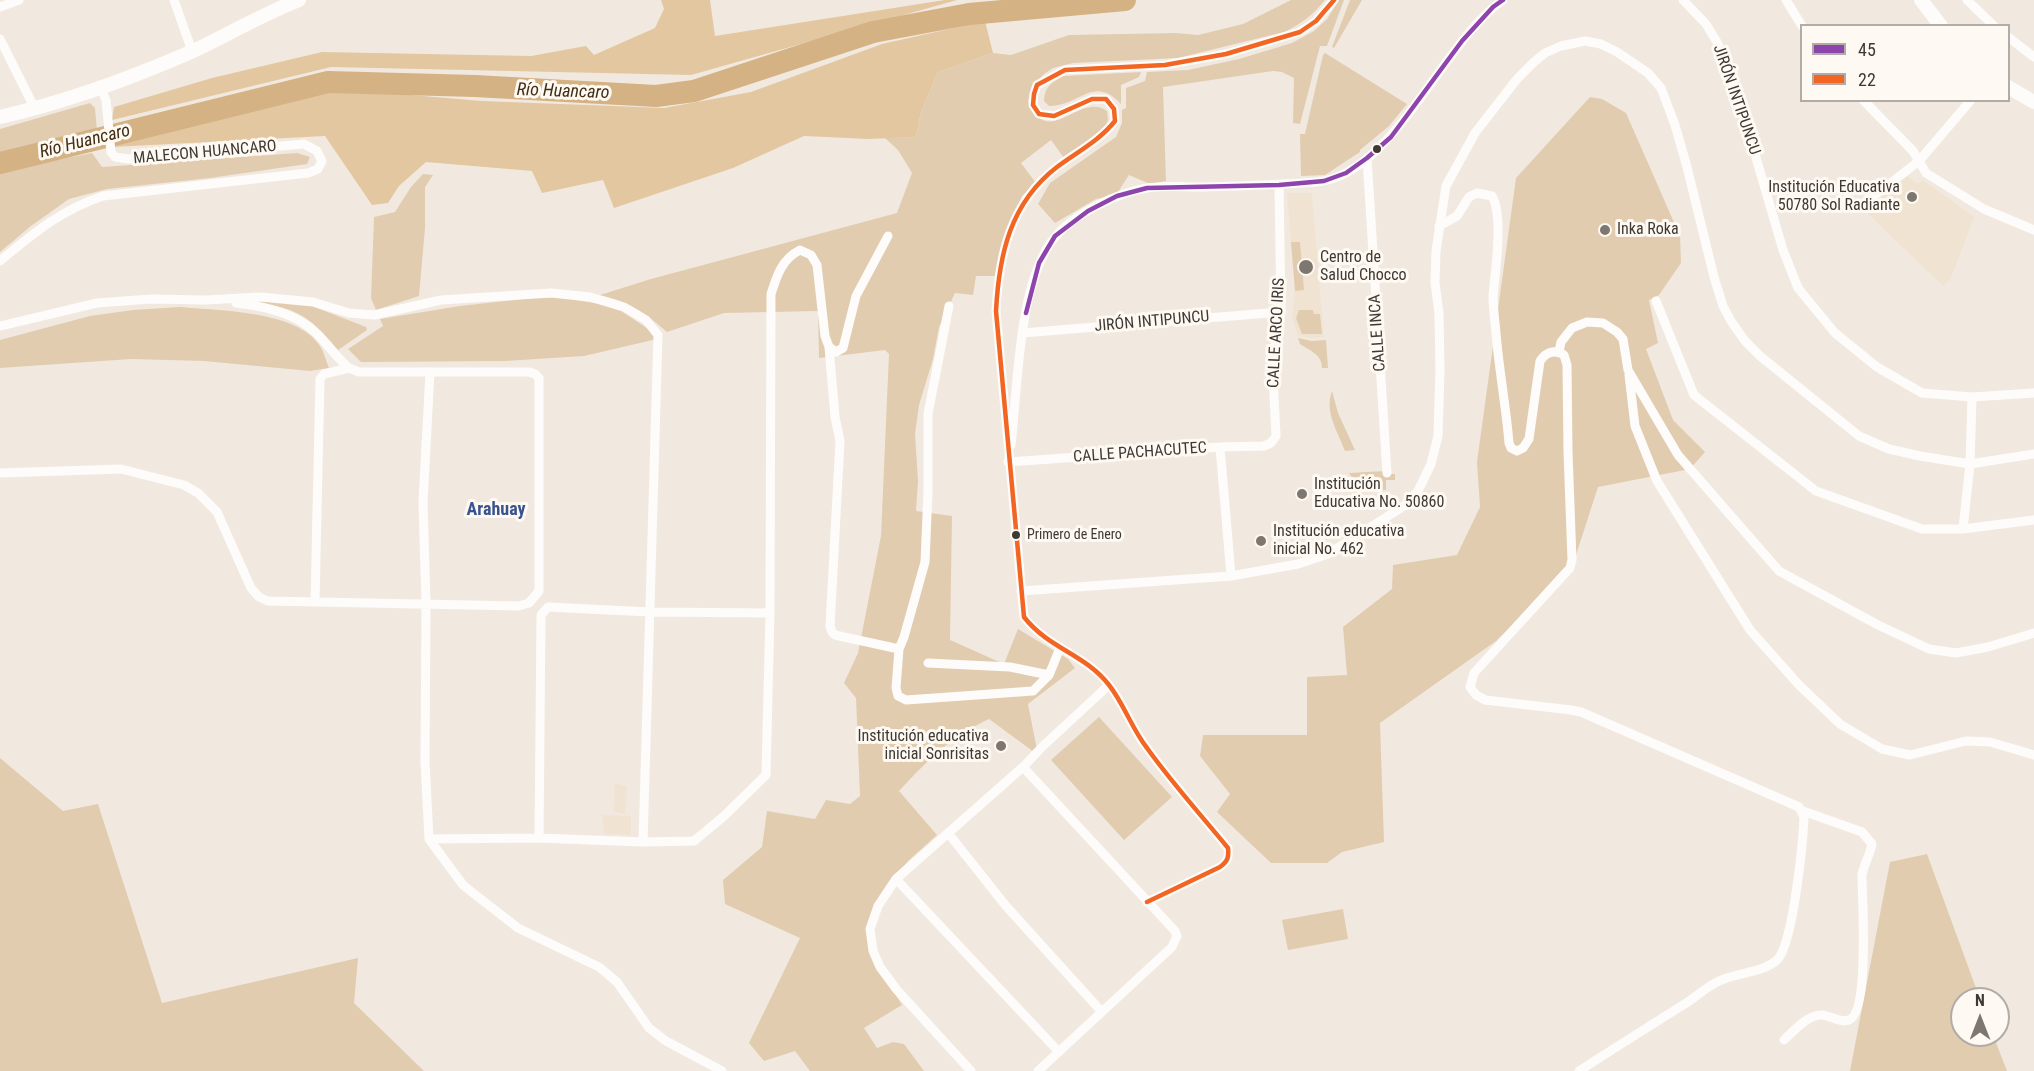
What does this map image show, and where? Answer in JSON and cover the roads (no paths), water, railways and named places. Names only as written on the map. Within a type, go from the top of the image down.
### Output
[{"type":"street","points":[[0,7],[19,0]]},
{"type":"street","points":[[174,0],[192,51]]},
{"type":"street","points":[[0,117],[104,94],[298,0]]},
{"type":"street","points":[[1147,902],[1220,867],[1227,862],[1228,848],[1146,748],[1109,685],[1084,661],[1052,644],[1024,617],[1008,462],[996,311],[998,275],[1003,251],[1013,223],[1027,197],[1055,168],[1105,134],[1115,121],[1114,109],[1106,99],[1092,99],[1054,116],[1039,114],[1033,105],[1034,94],[1037,85],[1065,70],[1165,65],[1200,60],[1266,43],[1300,32],[1316,21],[1334,0]]},
{"type":"street","points":[[1008,462],[1022,333],[1039,263],[1055,236],[1088,211],[1117,196],[1148,188],[1279,185],[1334,178],[1367,158],[1391,137],[1462,41],[1493,7],[1503,0]]},
{"type":"street","name":"JIRÓN INTIPUNCU","points":[[1683,0],[1706,24],[1725,60],[1738,96],[1783,250],[1798,288],[1835,333],[1877,367],[1923,393],[1972,397],[2034,393]]},
{"type":"street","points":[[1786,0],[1801,24]]},
{"type":"street","points":[[1921,0],[1939,24]]},
{"type":"street","points":[[1967,0],[1992,24]]},
{"type":"street","points":[[0,39],[35,109]]},
{"type":"street","points":[[2010,39],[2034,57]]},
{"type":"street","points":[[1021,591],[1231,576],[1298,564],[1328,554],[1404,506],[1418,491],[1431,464],[1438,436],[1439,313],[1435,283],[1439,226],[1446,186],[1474,132],[1517,79],[1545,53],[1561,46],[1585,42],[1609,48],[1648,73],[1661,88],[1688,168],[1711,267],[1723,306],[1745,341],[1859,436],[1899,451],[1970,464],[2034,454]]},
{"type":"street","points":[[2010,88],[2034,102]]},
{"type":"street","name":"MALECON HUANCARO","points":[[0,261],[62,213],[95,199],[308,173],[318,169],[322,161],[317,151],[304,144],[129,159],[116,157],[111,152],[104,94]]},
{"type":"street","points":[[1865,102],[1913,151],[1926,173],[1984,209],[2034,230]]},
{"type":"street","points":[[1870,199],[1919,161],[1969,102]]},
{"type":"street","name":"CALLE INCA","points":[[1367,158],[1387,473]]},
{"type":"street","name":"CALLE ARCO IRIS","points":[[1271,443],[1276,436],[1273,375],[1276,337],[1281,312],[1279,185]]},
{"type":"street","points":[[1439,226],[1457,216],[1469,197],[1477,193],[1492,196],[1496,203],[1498,219],[1493,300],[1498,364],[1511,448],[1517,451],[1523,448],[1529,439],[1540,361],[1548,353],[1559,352],[1564,355],[1567,365],[1572,560],[1570,568],[1474,673],[1470,687],[1476,695],[1485,700],[1581,712],[1799,807],[1803,812],[1862,832],[1872,844],[1870,855],[1863,866],[1862,875],[1863,980],[1857,1012],[1853,1018],[1843,1021],[1814,1016],[1784,1040]]},
{"type":"street","points":[[829,347],[836,352],[843,348],[856,296],[888,236]]},
{"type":"street","points":[[429,839],[539,838],[643,842],[694,840],[723,817],[766,775],[770,613],[770,306],[771,294],[779,271],[789,255],[800,250],[811,255],[817,265],[840,441],[830,626],[836,635],[899,649]]},
{"type":"street","points":[[0,326],[97,303],[151,299],[205,300],[261,297],[290,299],[313,302],[349,313],[374,315],[441,300],[551,293],[602,300],[636,313],[646,320],[658,335],[643,842]]},
{"type":"street","points":[[0,473],[121,469],[184,484],[198,493],[217,512],[251,588],[259,597],[268,601],[519,606],[529,603],[539,591],[539,378],[535,374],[529,372],[359,372],[349,368],[333,355],[311,328],[294,317],[260,307],[205,300]]},
{"type":"street","points":[[1656,301],[1694,395],[1816,491],[1922,529],[1963,529],[2034,520]]},
{"type":"street","points":[[949,306],[928,414],[928,491],[924,562],[899,649],[896,688],[898,696],[906,700],[1033,691],[1049,675],[1060,648]]},
{"type":"street","name":"JIRÓN INTIPUNCU","points":[[1022,333],[1281,312]]},
{"type":"street","points":[[1559,352],[1561,342],[1572,328],[1587,322],[1604,323],[1623,339],[1635,426],[1657,481],[1750,630],[1799,686],[1840,723],[1882,749],[1910,755],[1966,741],[1990,742],[2034,755]]},
{"type":"street","points":[[315,601],[320,379],[324,374],[349,368]]},
{"type":"street","points":[[1628,370],[1678,455],[1779,571],[1878,625],[1929,649],[1956,653],[1988,647],[2034,633]]},
{"type":"street","points":[[430,372],[423,502],[426,604],[425,762],[429,839],[463,885],[473,893],[518,928],[599,967],[617,982],[649,1028],[666,1041],[722,1071]]},
{"type":"street","points":[[1963,529],[1970,464],[1972,397]]},
{"type":"street","name":"CALLE PACHACUTEC","points":[[1008,462],[1264,446],[1271,443]]},
{"type":"street","points":[[1220,447],[1231,576]]},
{"type":"street","points":[[539,838],[541,615],[548,607],[650,612],[770,613]]},
{"type":"street","points":[[928,663],[1010,668],[1049,675]]},
{"type":"street","points":[[970,1071],[897,990],[880,967],[873,951],[870,929],[878,906],[896,879],[1023,767],[1109,685]]},
{"type":"street","points":[[1023,767],[1175,931],[1177,936],[1172,947],[1038,1071]]},
{"type":"street","points":[[1579,1071],[1724,978],[1756,970],[1777,960],[1785,945],[1792,918],[1804,826],[1803,812]]},
{"type":"street","points":[[948,833],[1006,906],[1101,1011]]},
{"type":"street","points":[[896,879],[1059,1052]]},
{"type":"waterway","name":"Río Huancaro","points":[[0,163],[328,82],[475,86],[656,96],[694,91],[873,32],[969,14],[1125,0]]},
{"type":"place","name":"Institución Educativa 50780 Sol Radiante","points":[[1912,197]]},
{"type":"place","name":"Inka Roka","points":[[1605,230]]},
{"type":"place","name":"Centro de Salud Chocco","points":[[1306,267]]},
{"type":"place","name":"Institución Educativa No. 50860","points":[[1302,494]]},
{"type":"place","name":"Primero de Enero","points":[[1016,535]]},
{"type":"place","name":"Institución educativa inicial No. 462","points":[[1261,541]]},
{"type":"place","name":"Institución educativa inicial Sonrisitas","points":[[1001,746]]},
{"type":"district","name":"Arahuay","points":[[496,510]]}]
